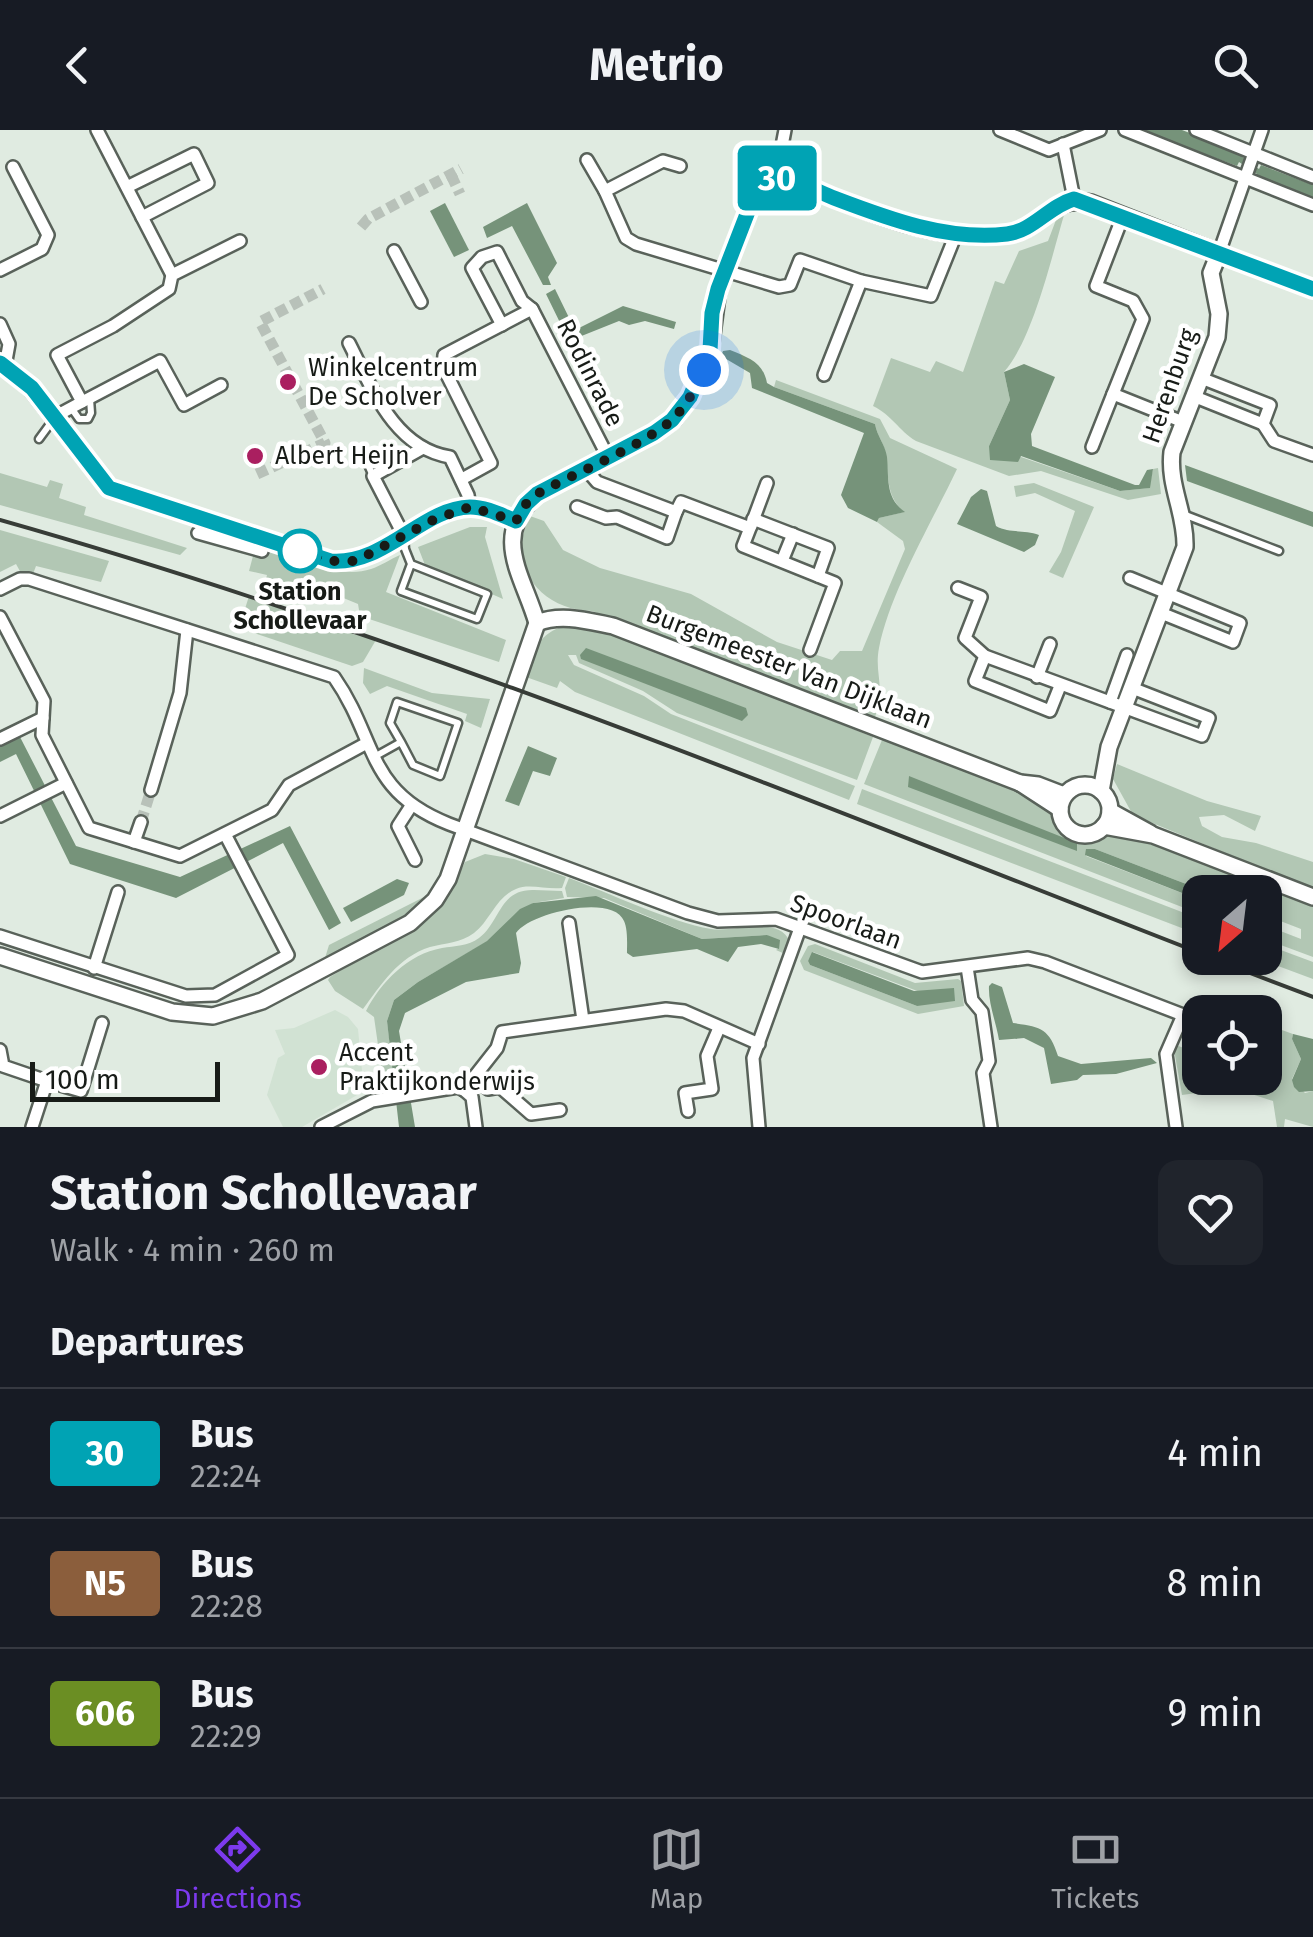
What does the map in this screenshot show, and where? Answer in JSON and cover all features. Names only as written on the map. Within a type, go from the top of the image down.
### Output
[{"type":"street","points":[[81,403],[57,355],[114,326],[169,289],[172,275],[97,130]]},
{"type":"street","points":[[0,956],[193,1016],[212,1016],[244,1008],[302,980],[421,915],[448,879],[537,622],[511,546],[516,521],[537,494],[654,433],[672,420],[690,397],[710,350],[712,313],[725,272],[754,196],[776,178],[785,130]]},
{"type":"street","points":[[1000,130],[1049,150],[1100,130]]},
{"type":"street","points":[[1125,130],[1313,205]]},
{"type":"street","points":[[1196,130],[1252,156],[1313,177]]},
{"type":"street","points":[[1219,252],[1262,130]]},
{"type":"street","points":[[1063,144],[1074,199]]},
{"type":"street","points":[[127,187],[194,154],[208,184],[142,217]]},
{"type":"street","points":[[588,160],[626,238],[725,272],[786,287],[792,282],[800,260],[861,281],[931,296],[956,234]]},
{"type":"street","points":[[604,191],[664,161],[680,166]]},
{"type":"street","points":[[0,270],[42,249],[48,236],[13,167]]},
{"type":"street","points":[[776,178],[878,214],[977,236],[1023,230],[1059,203],[1074,199],[1313,289]]},
{"type":"street","points":[[1092,446],[1143,319],[1133,302],[1096,286],[1124,216]]},
{"type":"street","points":[[172,275],[240,241]]},
{"type":"street","points":[[394,251],[421,302]]},
{"type":"street","name":"Rodinrade","points":[[502,325],[472,268],[482,257],[496,252],[522,302],[532,309],[608,457]]},
{"type":"street","name":"Herenburg","points":[[1094,788],[1098,761],[1109,747],[1117,704],[1132,688],[1185,548],[1182,514],[1170,467],[1216,337],[1219,314],[1211,273],[1219,252]]},
{"type":"street","points":[[824,374],[861,281]]},
{"type":"street","name":"Rodinrade","points":[[462,479],[490,463],[443,367],[444,355],[532,309]]},
{"type":"street","points":[[0,324],[9,344],[2,367],[32,388],[100,480],[119,494],[331,561],[356,561],[457,509],[470,507],[516,521]]},
{"type":"street","points":[[349,343],[390,420],[432,454],[450,458],[462,479],[470,507]]},
{"type":"street","points":[[54,418],[165,359],[184,405],[221,385]]},
{"type":"street","points":[[1200,378],[1270,405],[1262,424]]},
{"type":"street","points":[[1113,394],[1183,422]]},
{"type":"street","points":[[1193,396],[1262,424],[1274,441],[1313,455]]},
{"type":"street","points":[[404,536],[374,476],[423,448]]},
{"type":"street","points":[[585,468],[597,482],[676,512]]},
{"type":"street","points":[[766,483],[743,546],[835,583],[810,650]]},
{"type":"street","points":[[577,507],[667,538],[681,502],[828,548],[818,576]]},
{"type":"street","points":[[198,533],[262,551]]},
{"type":"street","points":[[782,562],[792,534]]},
{"type":"street","points":[[1130,578],[1240,623],[1233,642],[1161,613]]},
{"type":"street","name":"Spoorlaan","points":[[0,589],[29,579],[334,677],[373,757],[396,794],[411,806],[702,918],[718,921],[763,917],[922,972],[1028,958],[1183,1015],[1166,1054],[1176,1127]]},
{"type":"street","points":[[958,588],[980,597],[965,638],[984,656],[1202,736],[1210,718],[1132,688]]},
{"type":"street","points":[[0,618],[44,701],[42,735],[89,828],[180,856],[272,810],[289,786],[367,744]]},
{"type":"street","name":"Burgemeester Van Dijklaan","points":[[537,622],[549,618],[580,619],[613,626],[1020,783],[1034,795],[1062,802]]},
{"type":"street","points":[[151,790],[180,693],[187,630]]},
{"type":"street","points":[[1037,677],[1050,644]]},
{"type":"street","points":[[984,656],[975,681],[1050,711],[1060,686]]},
{"type":"street","points":[[1117,704],[1127,656]]},
{"type":"street","points":[[0,739],[43,718]]},
{"type":"street","points":[[0,816],[66,783]]},
{"type":"street","points":[[1107,819],[1095,833],[1078,834],[1065,825],[1062,802],[1076,786],[1094,788],[1107,819],[1313,898]]},
{"type":"street","points":[[411,806],[398,826],[415,860]]},
{"type":"street","points":[[134,842],[141,822]]},
{"type":"street","points":[[0,936],[200,998],[216,995],[288,955],[225,834]]},
{"type":"street","points":[[94,968],[118,892]]},
{"type":"street","points":[[570,923],[583,1020]]},
{"type":"street","points":[[760,1127],[752,1073],[800,928]]},
{"type":"street","points":[[967,967],[972,1000],[982,1012],[989,1062],[983,1074],[991,1127]]},
{"type":"street","points":[[464,1090],[497,1048],[502,1032],[666,1009],[684,1011],[759,1044]]},
{"type":"street","points":[[0,1050],[4,1066],[82,1090],[102,1023]]},
{"type":"street","points":[[688,1111],[685,1093],[712,1089],[707,1056],[718,1028]]},
{"type":"street","points":[[474,1078],[488,1088],[500,1087],[531,1120],[560,1110]]},
{"type":"street","points":[[32,1127],[47,1081]]},
{"type":"street","points":[[321,1127],[372,1100],[458,1087],[472,1098],[476,1127]]},
{"type":"lane","points":[[39,439],[54,418]]},
{"type":"lane","points":[[364,456],[374,476]]},
{"type":"lane","points":[[1182,514],[1280,552]]},
{"type":"lane","points":[[404,536],[412,564],[486,594],[477,619],[401,591],[412,564]]},
{"type":"lane","points":[[397,702],[458,723],[440,776],[413,766],[401,742],[390,723],[397,702]]},
{"type":"lane","points":[[373,757],[401,742]]},
{"type":"shaded area","points":[[1140,130],[1182,130],[1242,153],[1259,169],[1261,165],[1313,185],[1313,200],[1256,178],[1257,174],[1239,162],[1237,166]]},
{"type":"shaded area","points":[[445,203],[469,250],[454,257],[430,211]]},
{"type":"shaded area","points":[[527,203],[557,263],[548,277],[551,285],[543,285],[512,226],[487,238],[483,227]]},
{"type":"shaded area","points":[[1064,215],[1024,340],[1004,372],[1010,400],[989,446],[1120,491],[1149,488],[1153,469],[1158,468],[1161,494],[1128,500],[1041,471],[1009,476],[916,441],[873,406],[891,358],[930,372],[936,361],[963,372],[995,281],[1004,284],[1019,251],[1048,241],[1056,220]]},
{"type":"shaded area","points":[[555,289],[575,330],[623,306],[676,322],[674,329],[645,321],[629,325],[619,321],[569,341],[546,294]]},
{"type":"shaded area","points":[[730,350],[754,362],[774,387],[875,424],[886,452],[891,494],[905,512],[879,518],[877,522],[848,508],[841,495],[864,433],[752,388],[750,373],[721,356],[723,351]]},
{"type":"shaded area","points":[[1024,364],[1055,377],[1031,434],[1032,446],[1135,485],[1139,485],[1147,470],[1153,469],[1150,488],[1120,491],[1021,456],[1018,462],[990,460],[989,446],[1010,400],[1004,372]]},
{"type":"shaded area","points":[[776,380],[880,419],[890,438],[957,469],[884,626],[878,657],[880,697],[875,717],[592,611],[557,603],[532,582],[525,567],[523,534],[530,516],[544,521],[563,550],[600,568],[691,594],[777,642],[832,660],[840,651],[862,651],[905,549],[903,541],[877,522],[879,518],[904,512],[891,493],[884,448],[875,424],[774,387]]},
{"type":"shaded area","points":[[1185,465],[1313,512],[1313,527],[1187,481]]},
{"type":"shaded area","points":[[0,473],[47,487],[50,480],[63,484],[59,498],[86,507],[84,515],[187,548],[180,555],[0,505]]},
{"type":"shaded area","points":[[1034,483],[1094,507],[1063,578],[1049,572],[1061,552],[1075,511],[1035,493],[1016,497],[1014,486]]},
{"type":"shaded area","points":[[981,489],[987,491],[996,526],[1039,535],[1035,545],[1024,552],[957,524],[971,497]]},
{"type":"shaded area","points":[[470,527],[487,527],[485,537],[503,599],[425,565],[418,547]]},
{"type":"shaded area","points":[[0,530],[109,561],[101,582],[36,566],[33,574],[21,573],[16,564],[0,572]]},
{"type":"shaded area","points":[[263,547],[345,572],[371,569],[400,555],[386,592],[506,640],[499,662],[360,616],[358,604],[341,597],[317,602],[265,583],[267,575],[249,571],[253,556]]},
{"type":"shaded area","points":[[249,596],[376,640],[363,662],[352,666],[239,628]]},
{"type":"shaded area","points":[[561,627],[594,629],[624,638],[873,737],[857,780],[677,713],[643,691],[579,663],[576,655],[568,655],[574,665],[644,696],[671,714],[855,786],[849,800],[575,692],[560,681],[557,688],[526,677],[541,640]]},
{"type":"shaded area","points":[[586,648],[746,708],[748,715],[742,721],[581,659]]},
{"type":"shaded area","points":[[364,668],[432,693],[490,699],[481,728],[465,721],[467,714],[387,686],[370,694],[363,683]]},
{"type":"shaded area","points":[[20,737],[76,846],[180,877],[290,826],[341,923],[329,930],[283,843],[176,898],[70,864],[16,754],[0,762],[0,747]]},
{"type":"shaded area","points":[[882,740],[1003,784],[1045,807],[1072,837],[1085,840],[1124,835],[1238,875],[1182,875],[1182,882],[1095,849],[1086,850],[1086,856],[1182,893],[1182,907],[864,784]]},
{"type":"shaded area","points":[[528,746],[557,758],[550,776],[533,771],[519,806],[505,801]]},
{"type":"shaded area","points":[[1117,764],[1207,801],[1261,816],[1255,831],[1224,815],[1199,817],[1202,826],[1222,837],[1256,843],[1313,862],[1313,889],[1133,815],[1113,779]]},
{"type":"shaded area","points":[[909,776],[1077,843],[1077,851],[908,787]]},
{"type":"shaded area","points":[[862,789],[1182,912],[1182,928],[857,804]]},
{"type":"shaded area","points":[[1086,849],[1095,849],[1182,882],[1182,893],[1085,855]]},
{"type":"shaded area","points":[[485,854],[514,859],[566,877],[562,888],[516,889],[469,936],[430,947],[409,958],[391,973],[363,1009],[335,991],[330,977],[425,918],[453,885],[465,862]]},
{"type":"shaded area","points":[[569,878],[695,925],[721,930],[766,927],[784,934],[790,942],[785,954],[776,950],[779,948],[767,935],[702,939],[604,898],[567,897]]},
{"type":"shaded area","points":[[397,879],[409,883],[404,895],[351,922],[343,908]]},
{"type":"shaded area","points":[[522,891],[562,891],[564,898],[533,903],[488,941],[394,1000],[387,1021],[395,1087],[384,1087],[374,1017],[366,1011],[379,990],[418,956],[479,938],[507,900]]},
{"type":"shaded area","points":[[1282,893],[1313,905],[1313,957],[1282,945],[1282,932],[1301,939],[1301,929],[1282,922]]},
{"type":"shaded area","points":[[596,896],[702,939],[767,935],[780,940],[779,949],[761,944],[738,947],[728,962],[697,949],[633,957],[627,953],[624,921],[617,913],[588,907],[537,919],[516,933],[519,973],[466,982],[405,1013],[399,1031],[415,1127],[399,1127],[387,1021],[394,1000],[487,941],[520,909],[533,903]]},
{"type":"shaded area","points":[[424,897],[407,915],[325,958],[329,945]]},
{"type":"shaded area","points":[[815,944],[915,983],[958,979],[964,1006],[918,1014],[804,970],[800,961],[808,946]],"holes":[[[813,952],[920,992],[917,1006],[808,961]]]},
{"type":"shaded area","points":[[1282,950],[1313,962],[1313,979],[1282,967]]},
{"type":"shaded area","points":[[812,952],[914,991],[954,988],[955,1001],[917,1006],[810,965]]},
{"type":"shaded area","points":[[992,983],[1002,987],[1013,1023],[1043,1030],[1058,1056],[1081,1064],[1151,1058],[1157,1063],[1051,1084],[1044,1048],[1024,1038],[999,1040],[990,999]]},
{"type":"shaded area","name":"Accent Praktijkonderwijs","points":[[335,1010],[358,1029],[364,1091],[302,1127],[283,1127],[267,1095],[278,1058],[285,1054],[275,1030],[294,1028]]},
{"type":"shaded area","points":[[1282,1030],[1293,1034],[1301,1059],[1292,1079],[1305,1093],[1313,1091],[1313,1127],[1285,1119],[1284,1127],[1277,1127],[1273,1101],[1255,1095],[1282,1095]]},
{"type":"shaded area","points":[[1293,1034],[1313,1039],[1313,1091],[1299,1092],[1294,1087],[1292,1080],[1301,1059]]},
{"type":"shaded area","points":[[1173,1044],[1182,1047],[1182,1095]]},
{"type":"tunnel","points":[[361,227],[368,219],[461,169]]},
{"type":"tunnel","points":[[451,175],[460,194]]},
{"type":"tunnel","points":[[257,474],[325,443],[260,322],[323,289]]},
{"type":"tunnel","points":[[141,822],[151,790]]},
{"type":"railway","points":[[0,520],[305,615],[455,667],[1182,946]]},
{"type":"railway","points":[[1255,975],[1313,997]]},
{"type":"bus line","name":"30","points":[[0,363],[32,388],[100,480],[119,494],[331,561],[345,562],[367,556],[457,509],[482,508],[516,521],[537,494],[672,420],[704,370],[718,289],[754,196],[776,178],[786,178],[895,218],[977,236],[1023,230],[1059,203],[1074,199],[1313,289]]},
{"type":"place","name":"Winkelcentrum De Scholver","points":[[288,382]]},
{"type":"place","name":"Albert Heijn","points":[[255,456]]},
{"type":"place","name":"Station Schollevaar","points":[[300,551]]},
{"type":"place","name":"Accent Praktijkonderwijs","points":[[319,1067]]},
{"type":"route","points":[[300,551],[331,561],[356,561],[435,519],[470,507],[516,521],[537,494],[672,420],[704,370]]}]
